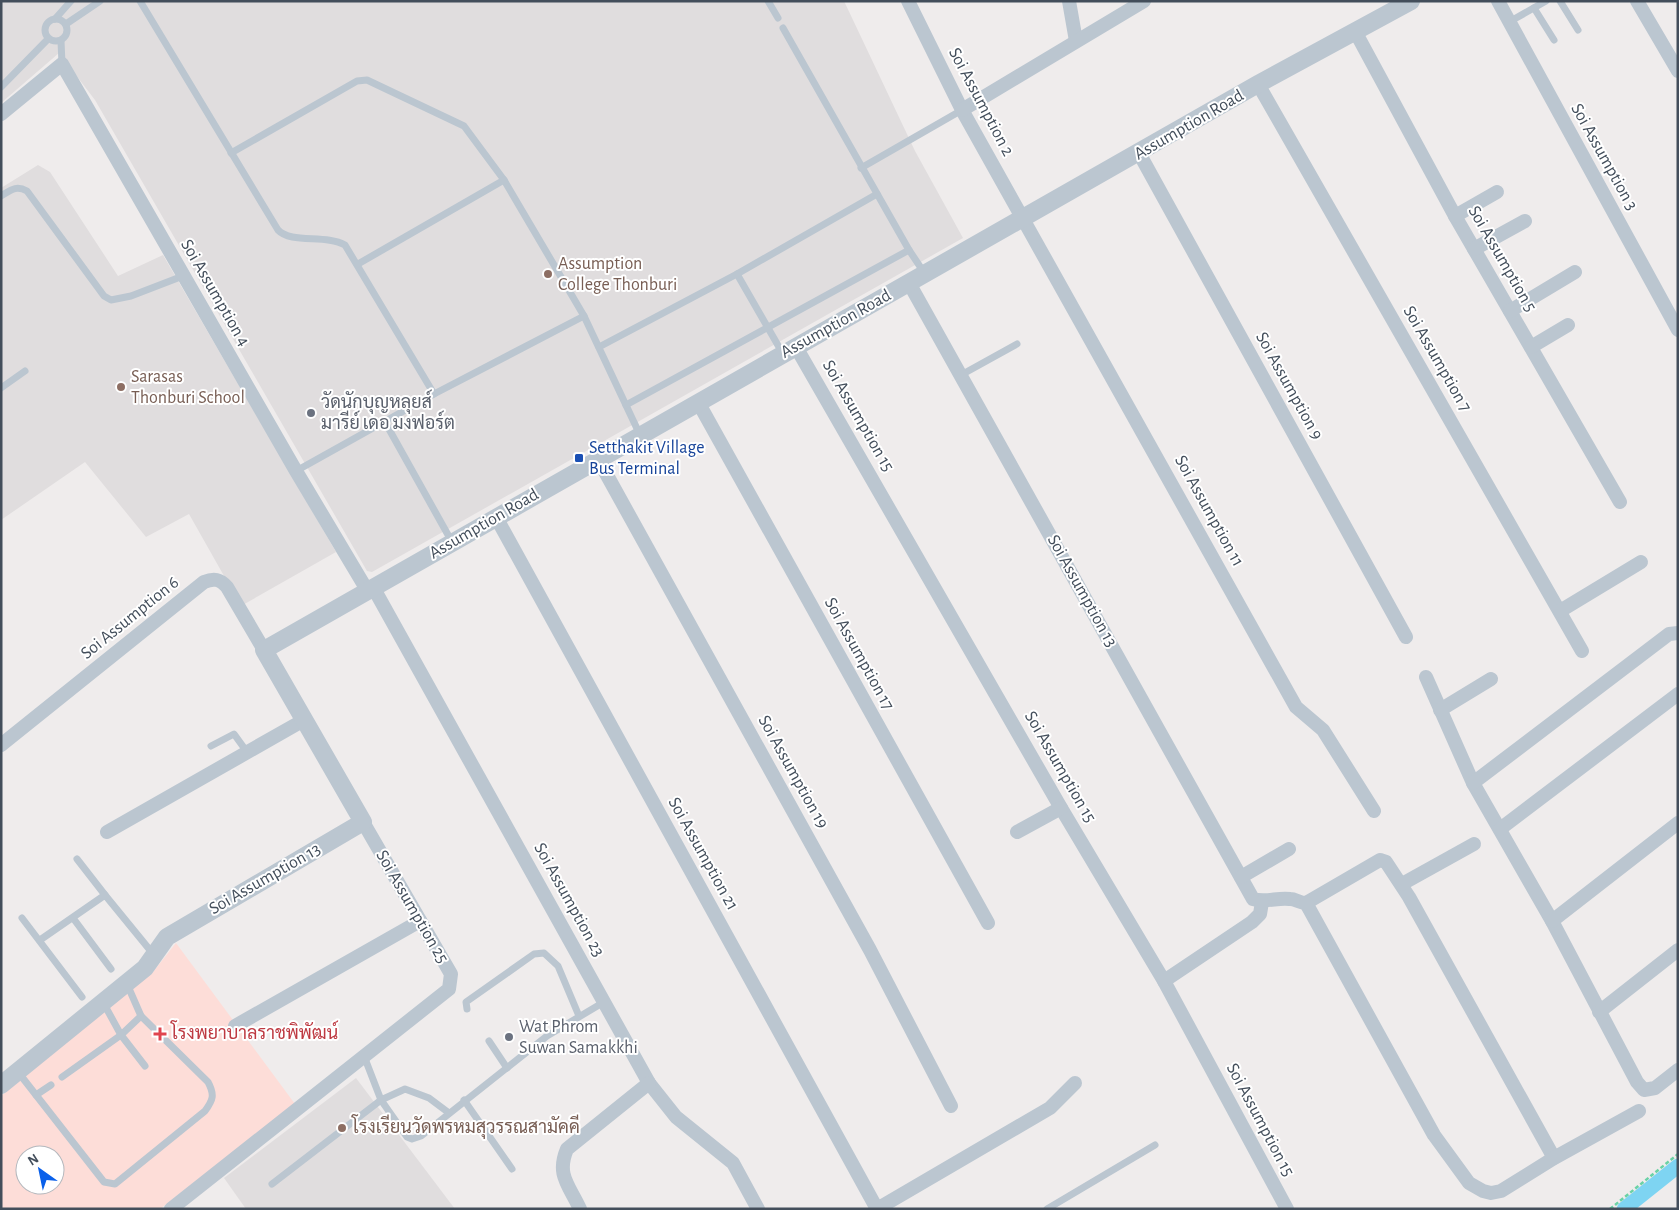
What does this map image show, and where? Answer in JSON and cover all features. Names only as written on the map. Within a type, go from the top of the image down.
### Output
[{"type":"street","name":"Soi Assumption 2","points":[[908,1],[962,110],[1024,218]]},
{"type":"street","points":[[1069,1],[1076,41]]},
{"type":"street","points":[[962,110],[1144,1]]},
{"type":"street","name":"Assumption Road","points":[[264,650],[1258,84],[1356,33],[1411,1]]},
{"type":"street","name":"Soi Assumption 3","points":[[1498,1],[1678,330]]},
{"type":"street","points":[[1637,1],[1678,71]]},
{"type":"street","name":"Soi Assumption 5","points":[[1356,33],[1455,216],[1620,502]]},
{"type":"street","points":[[1,114],[62,64]]},
{"type":"street","name":"Soi Assumption 4","points":[[62,64],[296,471],[370,589]]},
{"type":"street","name":"Soi Assumption 7","points":[[1258,84],[1582,651]]},
{"type":"street","name":"Soi Assumption 9","points":[[1139,153],[1406,637]]},
{"type":"street","points":[[1455,216],[1497,192]]},
{"type":"street","name":"Soi Assumption 11","points":[[1024,218],[1296,706],[1323,730],[1374,811]]},
{"type":"street","points":[[1474,248],[1525,221]]},
{"type":"street","points":[[1510,311],[1575,272]]},
{"type":"street","name":"Soi Assumption 13","points":[[910,283],[1241,877],[1258,900]]},
{"type":"street","points":[[1531,347],[1568,325]]},
{"type":"street","name":"Soi Assumption 15","points":[[790,351],[1164,982],[1287,1209]]},
{"type":"street","name":"Soi Assumption 17","points":[[698,402],[988,923]]},
{"type":"street","name":"Soi Assumption 19","points":[[598,459],[870,950],[951,1106]]},
{"type":"street","name":"Soi Assumption 21","points":[[496,517],[877,1209]]},
{"type":"street","points":[[1560,611],[1641,562]]},
{"type":"street","name":"Soi Assumption 6","points":[[1,745],[204,582],[212,579],[221,581],[227,587],[264,650]]},
{"type":"street","name":"Soi Assumption 23","points":[[370,589],[649,1084],[676,1116],[732,1163],[758,1209]]},
{"type":"street","points":[[1473,783],[1669,634],[1678,633]]},
{"type":"street","name":"Soi Assumption 25","points":[[171,1209],[449,989],[451,974],[264,650]]},
{"type":"street","points":[[1426,677],[1473,783],[1552,921],[1637,1082],[1644,1090],[1655,1088],[1678,1070]]},
{"type":"street","points":[[1440,710],[1492,679]]},
{"type":"street","points":[[1500,829],[1678,694]]},
{"type":"street","points":[[107,832],[304,720]]},
{"type":"street","points":[[1017,832],[1061,808]]},
{"type":"street","name":"Soi Assumption 13","points":[[154,955],[167,936],[363,822]]},
{"type":"street","points":[[1552,921],[1678,823]]},
{"type":"street","points":[[1402,884],[1474,844]]},
{"type":"street","points":[[1241,877],[1289,849]]},
{"type":"street","points":[[1164,982],[1252,922],[1260,914],[1258,900],[1292,898],[1299,903],[1306,903],[1380,860],[1386,862],[1402,884],[1554,1158]]},
{"type":"street","points":[[1306,903],[1434,1135],[1469,1183],[1483,1191],[1501,1191],[1554,1158],[1639,1111]]},
{"type":"street","points":[[234,1026],[420,921]]},
{"type":"street","points":[[1599,1012],[1678,950]]},
{"type":"street","points":[[1,1085],[104,1004],[145,968],[154,955]]},
{"type":"street","points":[[877,1209],[1050,1108],[1075,1083]]},
{"type":"street","points":[[580,1209],[562,1172],[562,1161],[567,1149],[649,1084]]},
{"type":"lane","points":[[55,19],[66,24],[68,30],[66,37],[61,41],[54,42],[48,39],[45,27],[71,1]]},
{"type":"lane","points":[[66,24],[100,1]]},
{"type":"lane","points":[[140,1],[281,233],[341,242],[349,250],[434,394]]},
{"type":"lane","points":[[768,1],[778,18]]},
{"type":"lane","points":[[1509,22],[1546,1]]},
{"type":"lane","points":[[1560,1],[1578,30]]},
{"type":"lane","points":[[1534,8],[1554,40]]},
{"type":"lane","points":[[783,28],[861,168],[925,275]]},
{"type":"lane","points":[[1,87],[48,39]]},
{"type":"lane","points":[[61,41],[62,64]]},
{"type":"lane","points":[[231,153],[356,81],[367,80],[464,126],[504,180],[584,316],[640,435]]},
{"type":"lane","points":[[861,168],[962,110]]},
{"type":"lane","points":[[358,264],[504,180]]},
{"type":"lane","points":[[1,196],[14,188],[27,191],[104,296],[111,300],[131,296],[183,276]]},
{"type":"lane","points":[[599,347],[737,274],[877,194]]},
{"type":"lane","points":[[626,406],[909,250]]},
{"type":"lane","points":[[737,274],[768,327],[790,351]]},
{"type":"lane","points":[[296,471],[434,394],[584,316]]},
{"type":"lane","points":[[961,375],[1017,344]]},
{"type":"lane","points":[[1,388],[25,371]]},
{"type":"lane","points":[[385,422],[452,543]]},
{"type":"lane","points":[[211,746],[234,734],[247,752]]},
{"type":"lane","points":[[77,859],[154,955]]},
{"type":"lane","points":[[40,940],[105,895]]},
{"type":"lane","points":[[22,918],[82,997]]},
{"type":"lane","points":[[73,918],[111,969]]},
{"type":"lane","points":[[467,1009],[466,1002],[534,954],[544,953],[558,966],[580,1016]]},
{"type":"lane","points":[[18,1072],[104,1182],[116,1184],[205,1112],[212,1102],[214,1092],[208,1082],[141,1016],[127,984]]},
{"type":"lane","points":[[364,1056],[381,1100],[407,1138],[412,1139],[421,1136],[547,1036],[604,1002]]},
{"type":"lane","points":[[104,1004],[121,1036],[145,1066]]},
{"type":"lane","points":[[62,1077],[121,1036],[141,1016]]},
{"type":"lane","points":[[489,1041],[507,1068]]},
{"type":"lane","points":[[36,1095],[51,1085]]},
{"type":"lane","points":[[272,1184],[381,1100],[405,1089],[430,1098],[449,1113]]},
{"type":"lane","points":[[464,1100],[512,1169]]},
{"type":"lane","points":[[1047,1209],[1154,1145]]},
{"type":"path","points":[[1610,1209],[1678,1154]]},
{"type":"shaded area","name":"Assumption College Thonburi","points":[[1,1],[844,1],[915,151],[963,238],[372,572],[367,571],[95,100],[59,53],[1,103]]},
{"type":"shaded area","name":"Sarasas Thonburi School","points":[[38,165],[50,172],[118,276],[163,255],[336,552],[241,606],[189,514],[146,537],[85,462],[1,520],[1,188]]},
{"type":"shaded area","name":"โรงพยาบาลราชพิพัฒน์","points":[[176,943],[295,1104],[160,1209],[1,1209],[1,1096],[153,972]]},
{"type":"shaded area","name":"โรงเรียนวัดพรหมสุวรรณสามัคคี","points":[[356,1078],[455,1209],[246,1209],[224,1178]]},
{"type":"waterway","points":[[1624,1209],[1678,1166]]},
{"type":"place","name":"Assumption College Thonburi","points":[[548,274]]},
{"type":"place","name":"Sarasas Thonburi School","points":[[121,387]]},
{"type":"place","name":"วัดนักบุญหลุยส์ มารีย์ เดอ มงฟอร์ต","points":[[311,413]]},
{"type":"place","name":"Setthakit Village Bus Terminal","points":[[579,458]]},
{"type":"place","name":"โรงพยาบาลราชพิพัฒน์","points":[[160,1034]]},
{"type":"place","name":"Wat Phrom Suwan Samakkhi","points":[[509,1037]]},
{"type":"place","name":"โรงเรียนวัดพรหมสุวรรณสามัคคี","points":[[342,1128]]}]
